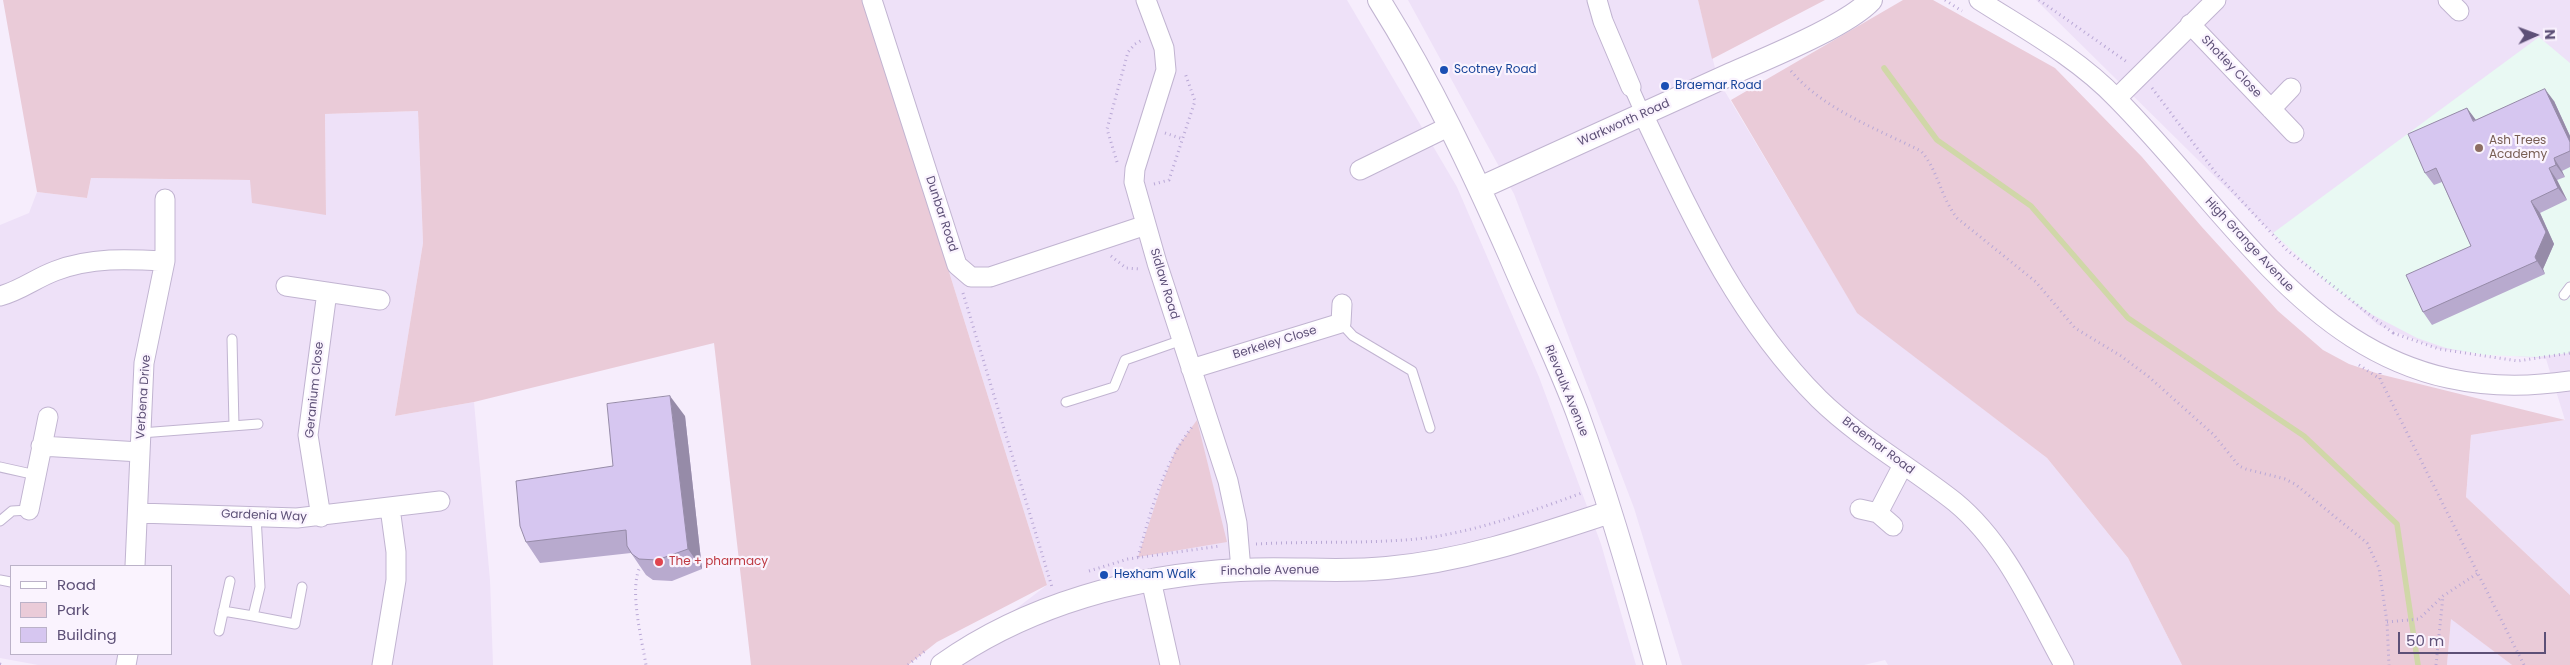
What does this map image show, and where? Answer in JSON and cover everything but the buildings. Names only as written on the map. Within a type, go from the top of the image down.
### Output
[{"type":"street","name":"Dunbar Road","points":[[872,0],[957,265],[971,277]]},
{"type":"street","name":"Sidlaw Road","points":[[1146,0],[1166,59],[1166,70],[1135,169],[1136,186],[1157,263],[1228,481],[1237,523],[1241,570]]},
{"type":"street","name":"Rievaulx Avenue","points":[[1379,0],[1450,126],[1480,188],[1577,412],[1610,512],[1655,665]]},
{"type":"street","points":[[1597,0],[1603,21],[1643,114]]},
{"type":"street","name":"Warkworth Road","points":[[1480,188],[1776,54],[1834,25],[1865,6],[1871,0]]},
{"type":"street","points":[[2116,98],[2216,0]]},
{"type":"street","name":"High Grange Avenue","points":[[1973,7],[2070,59],[2116,98],[2238,236],[2284,284],[2322,318],[2361,345],[2382,356],[2423,372],[2478,384],[2519,387],[2570,382]]},
{"type":"street","name":"Shotley Close","points":[[2190,24],[2294,133]]},
{"type":"street","name":"Shotley Close","points":[[2271,109],[2291,88]]},
{"type":"street","name":"Braemar Road","points":[[1643,114],[1692,218],[1734,293],[1766,339],[1820,400],[1860,435],[1956,503],[1986,534],[2007,561],[2064,665]]},
{"type":"street","points":[[1360,170],[1450,126]]},
{"type":"street","name":"Verbena Drive","points":[[135,565],[144,363],[165,260],[165,200]]},
{"type":"street","points":[[971,277],[990,277],[1146,225]]},
{"type":"street","points":[[0,296],[10,294],[53,271],[78,263],[125,259],[165,260]]},
{"type":"street","points":[[286,286],[380,300]]},
{"type":"street","name":"Geranium Close","points":[[321,517],[308,435],[327,292]]},
{"type":"street","name":"Berkeley Close","points":[[1191,369],[1342,314]]},
{"type":"street","points":[[29,510],[48,417]]},
{"type":"street","points":[[41,446],[140,452]]},
{"type":"street","points":[[1878,513],[1903,465]]},
{"type":"street","name":"Gardenia Way","points":[[138,513],[298,518],[321,517],[440,501]]},
{"type":"street","points":[[382,665],[396,580],[396,552],[390,508]]},
{"type":"street","points":[[1860,509],[1878,513],[1893,526]]},
{"type":"street","name":"Finchale Avenue","points":[[942,665],[966,648],[1058,606],[1110,588],[1193,573],[1241,570],[1342,571],[1430,562],[1512,544],[1610,512]]},
{"type":"street","points":[[1151,580],[1170,665]]},
{"type":"lane","points":[[2564,294],[2570,287]]},
{"type":"lane","points":[[1342,314],[1353,336],[1412,371],[1430,428]]},
{"type":"lane","points":[[232,339],[234,426]]},
{"type":"lane","points":[[1066,402],[1114,388],[1125,360],[1182,340]]},
{"type":"lane","points":[[141,432],[258,424]]},
{"type":"lane","points":[[0,467],[36,475]]},
{"type":"lane","points":[[0,521],[12,511],[29,510]]},
{"type":"lane","points":[[253,616],[260,587],[256,516]]},
{"type":"lane","points":[[219,631],[230,581]]},
{"type":"lane","points":[[223,611],[295,624],[302,587]]},
{"type":"path","points":[[1945,0],[1973,7]]},
{"type":"path","points":[[2039,0],[2141,73],[2215,172],[2287,250],[2393,334],[2439,349],[2518,361],[2570,353]]},
{"type":"path","points":[[1158,33],[1135,44],[1128,52],[1107,129],[1121,174],[1136,186],[1169,180],[1195,101],[1183,68],[1166,59]]},
{"type":"path","points":[[1776,54],[1803,86],[1844,112],[1921,151],[1929,160],[1948,208],[1957,218],[2036,282],[2075,328],[2121,356],[2149,377],[2214,435],[2239,466],[2295,484],[2367,543],[2379,568],[2387,622],[2390,665]]},
{"type":"path","points":[[1101,240],[1108,255],[1126,268],[1136,270],[1157,263]]},
{"type":"path","points":[[971,277],[963,292],[1058,606]]},
{"type":"path","points":[[2380,379],[2382,356],[2393,334]]},
{"type":"path","points":[[2357,364],[2380,379],[2524,665]]},
{"type":"path","points":[[1138,557],[1146,526],[1176,447],[1197,420]]},
{"type":"path","points":[[641,565],[637,572],[636,583],[638,621],[646,665]]},
{"type":"path","points":[[2387,622],[2419,619],[2443,596],[2478,573]]},
{"type":"path","points":[[2436,665],[2443,596]]},
{"type":"shaded area","points":[[864,0],[1347,0],[1457,187],[1539,377],[1601,544],[1636,665],[943,665],[1047,585]]},
{"type":"shaded area","points":[[1408,0],[1698,0],[1718,80],[1857,312],[2047,458],[2128,558],[2182,665],[1888,665],[1885,660],[1864,665],[1682,665],[1634,508],[1514,194]]},
{"type":"shaded area","points":[[2036,0],[2570,0],[2570,595],[2466,497],[2471,435],[2565,420],[2546,359],[2439,349],[2378,325],[2272,233]]},
{"type":"shaded area","name":"Ash Trees Academy","points":[[2539,37],[2570,63],[2570,353],[2536,357],[2485,355],[2446,348],[2417,338],[2371,314],[2333,288],[2273,233]]},
{"type":"shaded area","points":[[418,111],[423,243],[395,416],[474,402],[490,580],[493,665],[38,665],[0,658],[0,225],[29,213],[37,192],[87,198],[91,178],[251,180],[326,214],[325,114]]},
{"type":"shaded area","points":[[2451,618],[2512,665],[2447,665]]},
{"type":"green space","points":[[3,0],[864,0],[1047,585],[937,642],[908,665],[751,665],[714,343],[474,402],[395,416],[423,243],[418,111],[325,114],[326,215],[252,203],[250,180],[91,178],[87,198],[37,192]]},
{"type":"green space","points":[[1698,0],[1825,0],[1712,59]]},
{"type":"green space","points":[[1903,0],[1933,0],[2055,68],[2142,157],[2278,311],[2323,350],[2349,364],[2379,374],[2565,420],[2471,435],[2466,497],[2570,595],[2570,665],[2512,665],[2451,619],[2447,665],[2182,665],[2128,558],[2047,458],[1857,313],[1731,100]]},
{"type":"green space","points":[[1197,420],[1227,542],[1138,557],[1162,484],[1176,449]]},
{"type":"waterway","points":[[1884,68],[1937,140],[2031,206],[2128,318],[2304,436],[2397,524],[2418,665]]},
{"type":"place","name":"Scotney Road","points":[[1444,70]]},
{"type":"place","name":"Braemar Road","points":[[1665,86]]},
{"type":"place","name":"Ash Trees Academy","points":[[2479,148]]},
{"type":"place","name":"The + pharmacy","points":[[659,562]]},
{"type":"place","name":"Hexham Walk","points":[[1104,575]]}]
